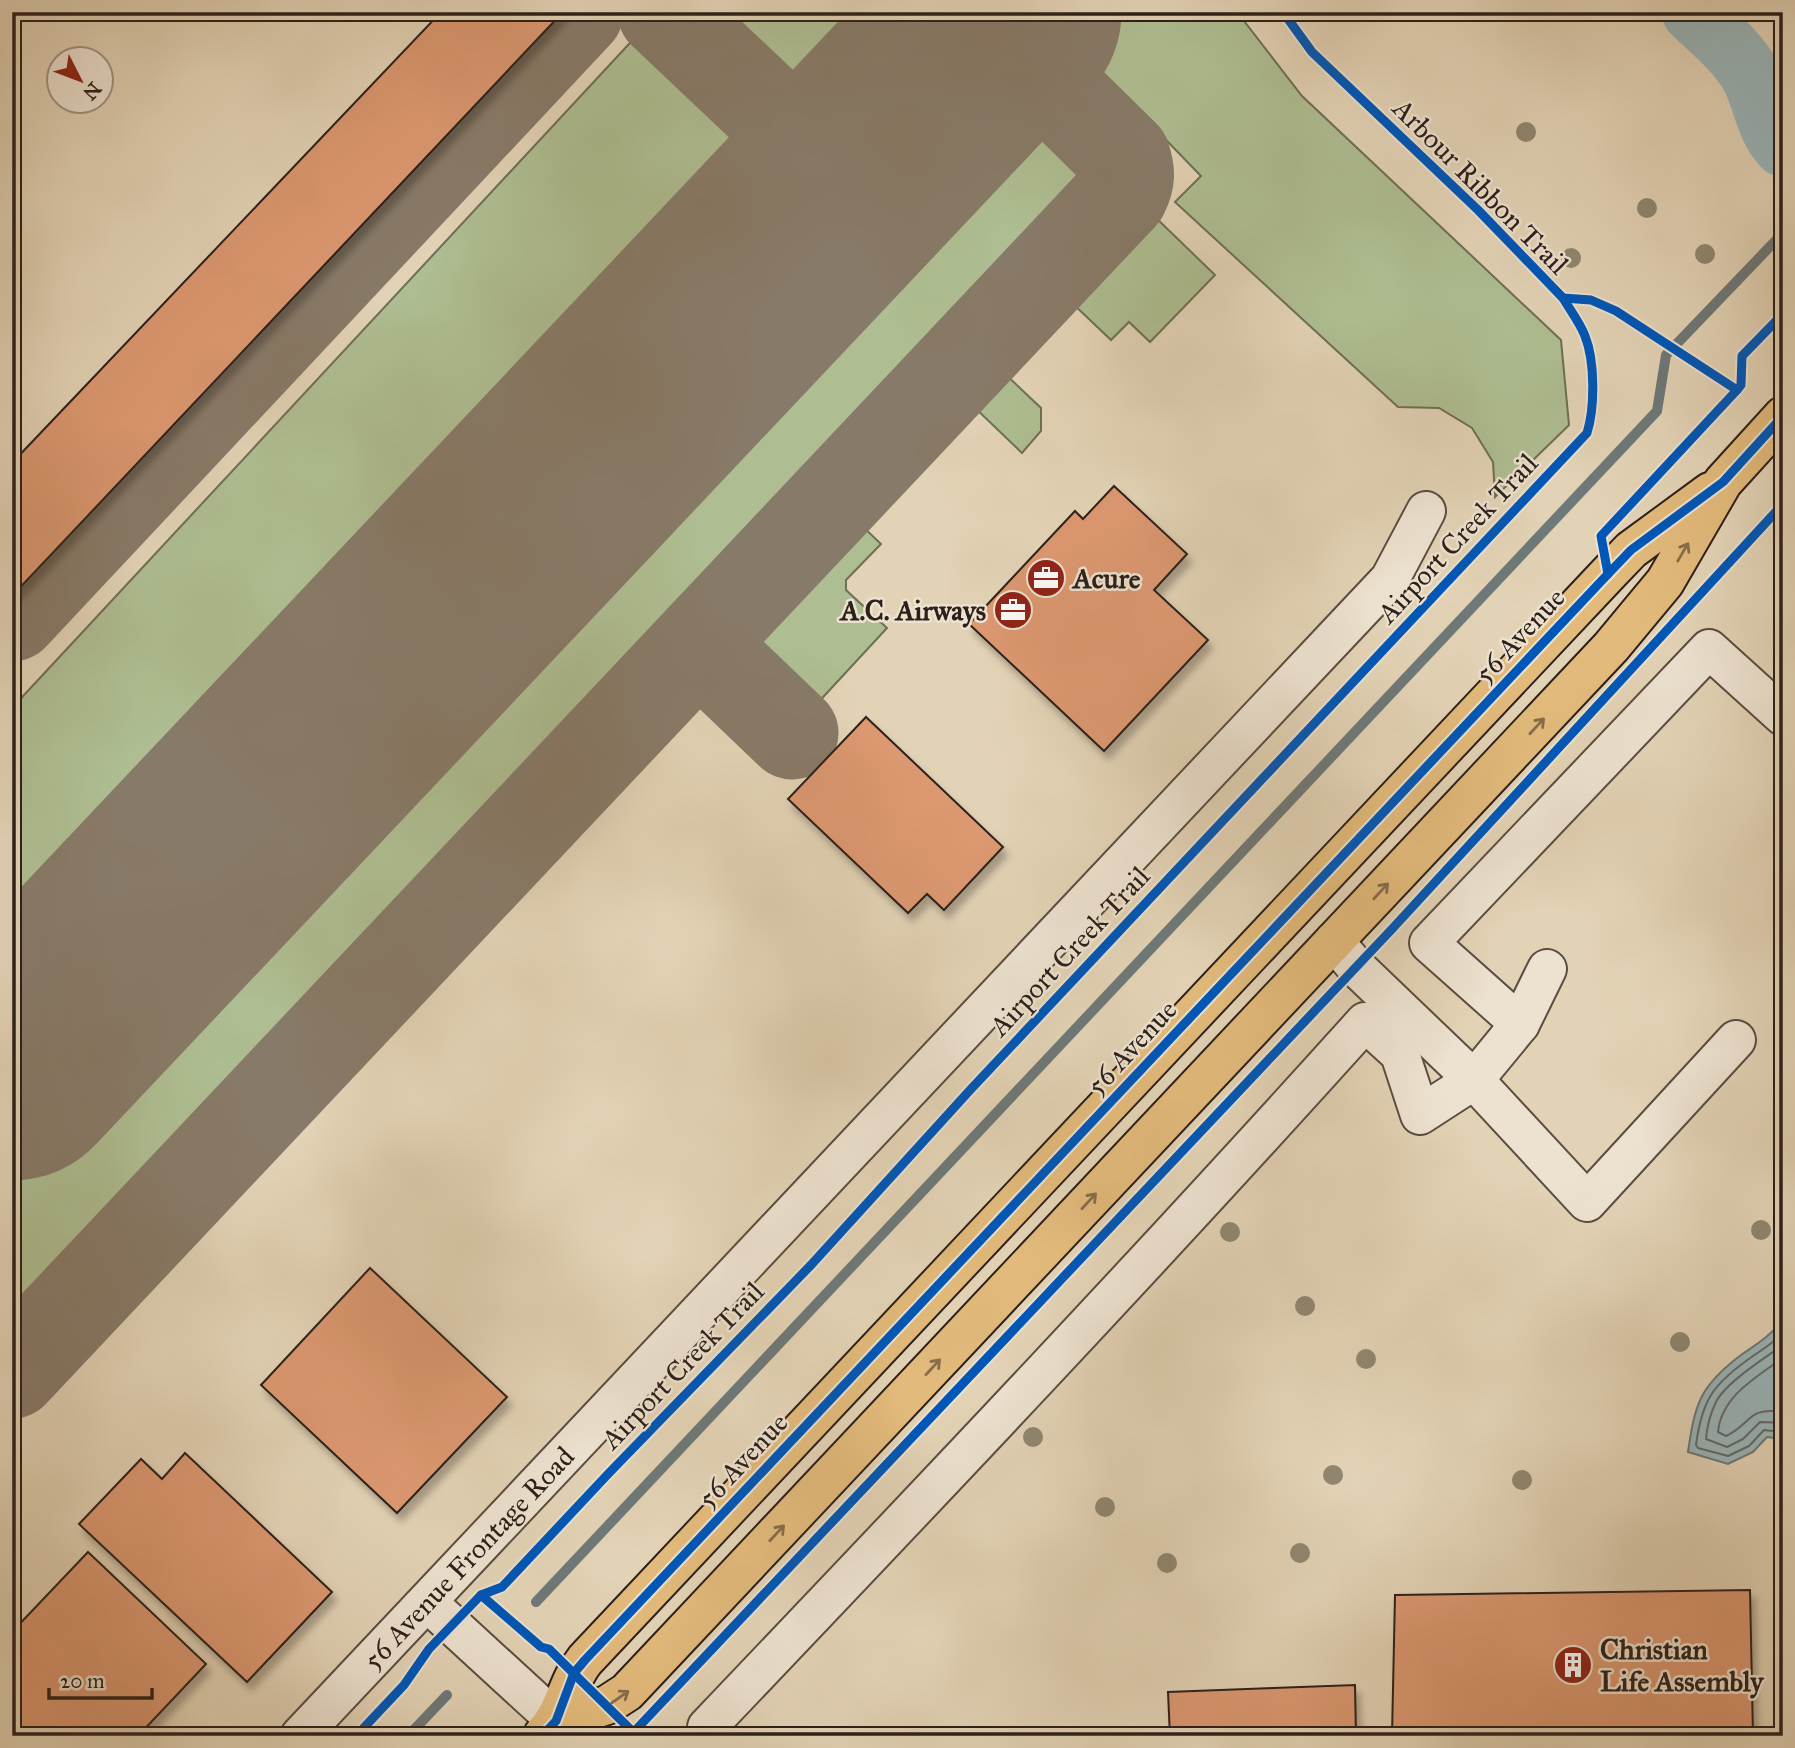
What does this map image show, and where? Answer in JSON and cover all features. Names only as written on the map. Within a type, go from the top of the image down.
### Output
[{"type":"main road","name":"56 Avenue","points":[[557,1731],[574,1673],[585,1660],[1631,550],[1723,482],[1783,416]]},
{"type":"main road","name":"56 Avenue","points":[[557,1731],[627,1692],[1611,647],[1665,582],[1723,482]]},
{"type":"main road","points":[[1316,884],[1334,941]]},
{"type":"street","name":"56 Avenue Frontage Road","points":[[300,1736],[1390,579],[1426,511]]},
{"type":"street","points":[[1520,1024],[1429,943],[1709,649],[1783,716]]},
{"type":"street","points":[[1334,941],[1356,967],[1474,1080],[1587,1202],[1735,1040]]},
{"type":"street","points":[[707,1727],[981,1439],[1215,1188],[1365,1022],[1400,1054],[1420,1115],[1474,1080],[1520,1024],[1547,969]]},
{"type":"street","points":[[427,1602],[557,1731]]},
{"type":"green space","points":[[704,12],[929,12],[822,123]]},
{"type":"green space","points":[[1097,12],[1237,12],[1302,96],[1561,340],[1569,425],[1495,497],[1493,462],[1472,428],[1439,408],[1398,407],[1175,202],[1201,176],[1103,75]]},
{"type":"green space","points":[[642,30],[786,161],[12,980],[12,708]]},
{"type":"green space","points":[[991,117],[1062,127],[1081,143],[1089,205],[12,1345],[12,1154]]},
{"type":"green space","points":[[1153,215],[1215,275],[1150,342],[1129,322],[1111,340],[1070,301]]},
{"type":"green space","points":[[1003,372],[1041,408],[1041,431],[1022,453],[972,405]]},
{"type":"green space","points":[[859,523],[881,544],[846,580],[846,590],[887,628],[813,708],[791,711],[733,655]]},
{"type":"water","points":[[1783,1319],[1783,1439],[1767,1437],[1753,1452],[1728,1464],[1688,1452],[1693,1421],[1708,1386],[1727,1366],[1769,1335]]},
{"type":"building","points":[[441,12],[563,12],[12,596],[12,463]]},
{"type":"building","points":[[1114,486],[1187,554],[1154,590],[1208,640],[1104,751],[969,624],[1075,511],[1083,519]]},
{"type":"building","points":[[866,717],[1003,847],[944,910],[927,894],[908,913],[788,799]]},
{"type":"building","points":[[370,1268],[507,1397],[397,1513],[261,1385]]},
{"type":"building","points":[[185,1453],[332,1592],[247,1682],[79,1524],[141,1459],[162,1479]]},
{"type":"building","points":[[88,1552],[206,1664],[138,1736],[12,1736],[12,1632]]},
{"type":"building","name":"Christian Life Assembly","points":[[1750,1590],[1753,1736],[1392,1736],[1395,1595]]},
{"type":"building","points":[[1355,1685],[1356,1736],[1170,1736],[1168,1692]]},
{"type":"waterway","points":[[1692,12],[1739,58],[1751,76],[1772,130],[1783,146]]},
{"type":"waterway","points":[[536,1602],[1657,411],[1666,355],[1783,233]]},
{"type":"waterway","points":[[408,1736],[447,1695]]},
{"type":"taxiway","points":[[12,615],[577,12]]},
{"type":"taxiway","points":[[664,12],[845,183]]},
{"type":"taxiway","points":[[12,1372],[1122,194],[1128,176],[1124,157],[992,27]]},
{"type":"taxiway","points":[[699,644],[792,733]]},
{"type":"runway","points":[[12,1065],[1006,12]]},
{"type":"cycle path","name":"Arbour Ribbon Trail","points":[[1283,12],[1312,52],[1478,210],[1563,298],[1591,300],[1616,311],[1737,390],[1741,385],[1742,356],[1783,314]]},
{"type":"cycle path","name":"Airport Creek Trail","points":[[356,1736],[404,1685],[429,1649],[481,1595],[502,1587],[811,1265],[971,1089],[1587,433],[1593,398],[1591,358],[1583,331],[1563,298]]},
{"type":"cycle path","points":[[1608,574],[1601,536],[1737,390]]},
{"type":"cycle path","points":[[542,1736],[556,1721],[574,1673],[585,1660],[1631,550],[1723,482],[1783,416]]},
{"type":"cycle path","points":[[630,1736],[1392,929],[1783,504]]},
{"type":"cycle path","points":[[481,1595],[541,1647],[549,1649],[633,1732]]},
{"type":"place","name":"Acure","points":[[1046,578]]},
{"type":"place","name":"A.C. Airways","points":[[1013,610]]},
{"type":"place","name":"Christian Life Assembly","points":[[1573,1665]]}]
